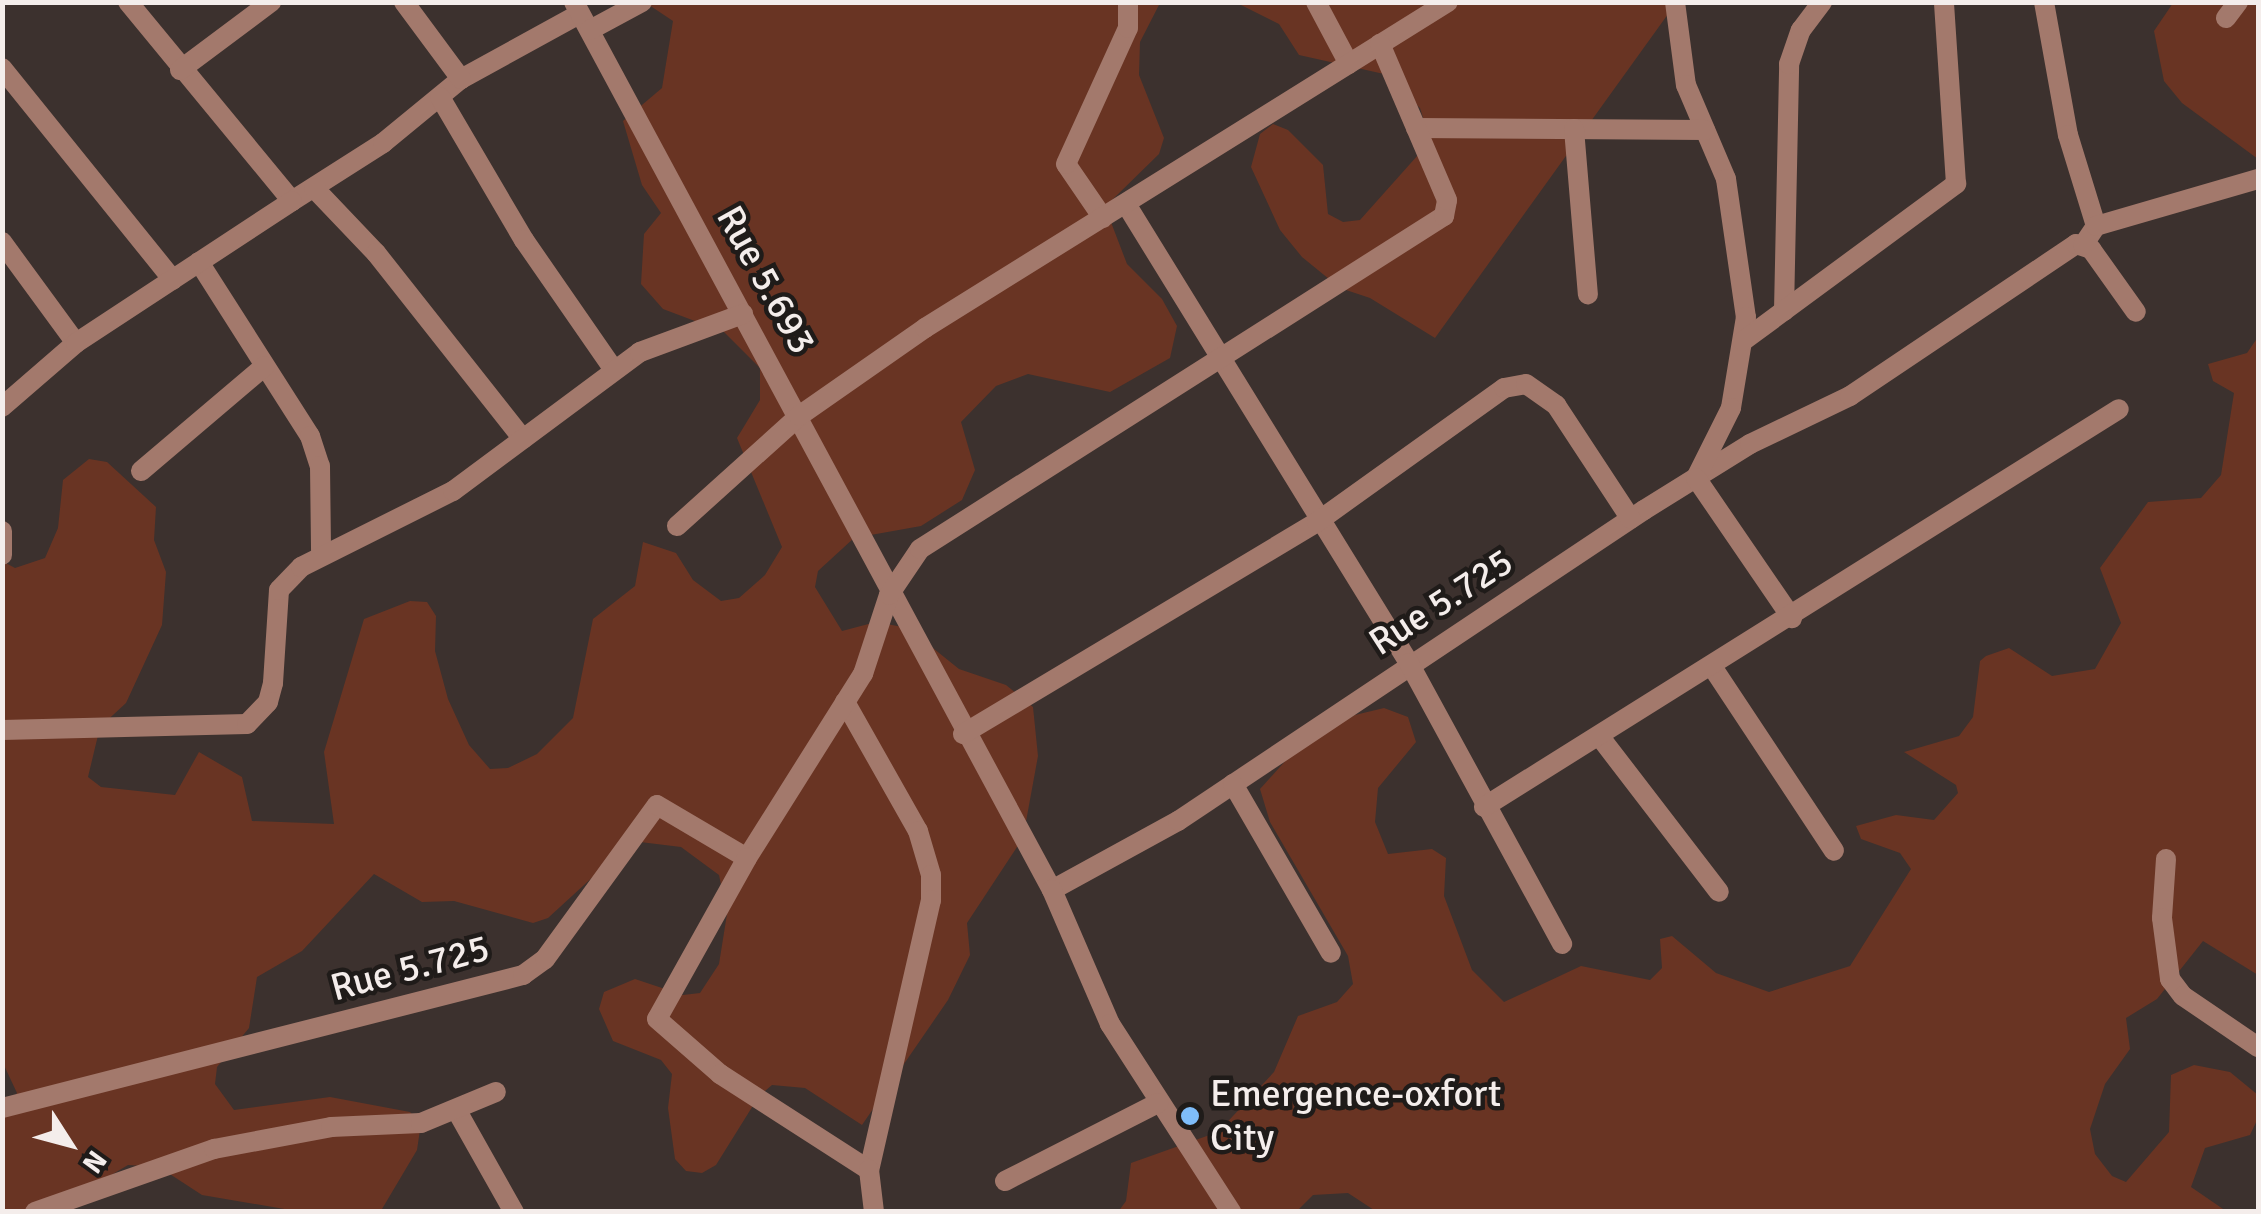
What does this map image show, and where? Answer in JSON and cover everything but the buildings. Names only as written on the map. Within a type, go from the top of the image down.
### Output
[{"type":"street","points":[[128,2],[180,70],[292,201]]},
{"type":"street","points":[[180,70],[271,2]]},
{"type":"street","points":[[404,2],[460,79]]},
{"type":"street","points":[[2,407],[76,344],[314,188],[460,79],[581,16],[642,2]]},
{"type":"street","points":[[1103,218],[1066,164],[1128,28],[1128,2]]},
{"type":"street","points":[[1316,2],[1348,64]]},
{"type":"street","points":[[677,526],[799,416],[924,328],[1448,2]]},
{"type":"street","points":[[1675,2],[1686,85],[1733,210],[1743,341],[1731,408],[1696,478],[1792,618]]},
{"type":"street","points":[[1784,311],[1789,64],[1801,30],[1822,2]]},
{"type":"street","points":[[1743,341],[1956,184],[1944,2]]},
{"type":"street","points":[[2044,2],[2068,135],[2096,226]]},
{"type":"street","name":"Rue 5.693","points":[[581,16],[799,416],[889,594]]},
{"type":"street","points":[[868,1170],[720,1074],[658,1020],[747,858],[845,702],[876,643],[889,594],[920,549],[1438,223],[1446,200],[1380,44]]},
{"type":"street","points":[[2,68],[173,280]]},
{"type":"street","points":[[440,96],[524,240],[614,370]]},
{"type":"street","points":[[1416,128],[1705,130]]},
{"type":"street","points":[[1574,130],[1588,294]]},
{"type":"street","points":[[2136,312],[2083,244],[2096,226],[2258,179]]},
{"type":"street","points":[[314,188],[376,253],[522,439]]},
{"type":"street","points":[[1126,204],[1317,522],[1409,663],[1562,944]]},
{"type":"street","points":[[2,242],[76,344]]},
{"type":"street","name":"Rue 5.725","points":[[1052,890],[1233,784],[1409,663],[1750,444],[1850,396],[2083,244]]},
{"type":"street","points":[[200,262],[310,436],[320,466],[321,554]]},
{"type":"street","points":[[2,730],[247,724],[268,702],[273,682],[279,590],[321,554],[402,521],[488,470],[522,439],[614,370],[655,346],[744,314]]},
{"type":"street","points":[[141,471],[265,366]]},
{"type":"street","points":[[963,734],[1317,522],[1504,388],[1526,384],[1556,405],[1631,519]]},
{"type":"street","points":[[1731,408],[1750,444]]},
{"type":"street","points":[[1484,807],[1713,668],[2119,409]]},
{"type":"street","points":[[2,531],[2,555]]},
{"type":"street","points":[[889,594],[1052,890],[1085,976],[1158,1103],[1231,1212]]},
{"type":"street","points":[[1713,668],[1834,851]]},
{"type":"street","points":[[845,702],[918,831],[931,875],[931,900],[868,1170],[874,1212]]},
{"type":"street","points":[[1600,738],[1719,892]]},
{"type":"street","points":[[1233,784],[1331,953]]},
{"type":"street","name":"Rue 5.725","points":[[2,1108],[523,974],[545,958],[657,805],[747,858]]},
{"type":"street","points":[[2166,860],[2162,918],[2170,979],[2183,996],[2258,1046]]},
{"type":"street","points":[[35,1212],[214,1149],[331,1127],[421,1123],[496,1092]]},
{"type":"street","points":[[1004,1181],[1158,1103]]},
{"type":"street","points":[[457,1111],[514,1212]]},
{"type":"shaded area","points":[[646,3],[1160,3],[1140,42],[1139,75],[1164,138],[1159,154],[1112,200],[1109,217],[1127,264],[1162,299],[1177,326],[1170,358],[1110,392],[1028,374],[996,386],[961,422],[975,470],[962,500],[921,526],[854,538],[818,571],[815,587],[842,631],[876,622],[908,628],[959,669],[1006,685],[1033,707],[1038,756],[1023,838],[967,923],[970,955],[948,1000],[862,1125],[805,1088],[772,1085],[759,1096],[716,1165],[702,1173],[686,1171],[675,1159],[668,1108],[672,1074],[661,1060],[613,1041],[599,1009],[604,992],[635,979],[683,995],[700,993],[719,964],[727,914],[719,875],[681,847],[632,841],[548,918],[533,923],[454,901],[422,902],[374,874],[302,951],[257,977],[249,1028],[217,1067],[215,1084],[234,1110],[330,1097],[410,1112],[421,1123],[417,1150],[382,1209],[296,1211],[202,1195],[159,1167],[128,1165],[51,1211],[3,1211],[3,1113],[17,1093],[2,1061],[2,561],[15,568],[45,558],[58,528],[63,480],[89,459],[107,462],[156,507],[154,540],[166,572],[162,625],[126,703],[100,727],[88,777],[101,787],[175,795],[199,752],[242,777],[252,821],[334,824],[324,752],[364,619],[410,601],[427,602],[436,616],[435,651],[448,699],[469,745],[490,769],[508,768],[537,754],[573,718],[593,619],[635,586],[643,542],[676,553],[693,580],[721,601],[739,598],[765,575],[782,547],[737,438],[760,400],[760,368],[724,332],[663,309],[641,284],[644,234],[661,213],[642,185],[623,121],[662,88],[673,21]]},
{"type":"shaded area","points":[[1237,3],[1676,3],[1435,338],[1370,298],[1340,288],[1302,257],[1280,230],[1251,167],[1260,134],[1273,124],[1288,130],[1323,165],[1328,214],[1343,222],[1360,220],[1418,155],[1425,124],[1420,108],[1384,74],[1299,55],[1279,24]]},
{"type":"shaded area","points":[[2173,3],[2258,3],[2258,159],[2182,103],[2164,81],[2154,31]]},
{"type":"shaded area","points":[[2258,337],[2258,975],[2203,941],[2157,999],[2126,1018],[2130,1049],[2105,1084],[2090,1129],[2095,1154],[2112,1176],[2126,1182],[2169,1132],[2171,1075],[2194,1065],[2230,1072],[2258,1095],[2258,1118],[2250,1135],[2205,1148],[2191,1187],[2226,1211],[1377,1212],[1348,1193],[1313,1195],[1297,1211],[1118,1212],[1126,1201],[1131,1163],[1218,1132],[1274,1072],[1298,1016],[1337,1002],[1353,984],[1348,956],[1270,822],[1260,789],[1298,747],[1355,715],[1384,708],[1408,717],[1416,742],[1378,788],[1375,822],[1388,854],[1432,849],[1446,858],[1444,896],[1472,970],[1504,1002],[1581,966],[1650,980],[1662,968],[1660,939],[1672,936],[1716,973],[1769,992],[1850,966],[1911,869],[1900,853],[1861,839],[1856,826],[1896,815],[1934,820],[1958,793],[1956,785],[1904,752],[1959,736],[1973,717],[1980,661],[1986,656],[2009,648],[2052,676],[2095,669],[2121,623],[2100,568],[2148,502],[2201,498],[2221,475],[2234,393],[2213,381],[2208,364],[2247,353]]},
{"type":"place","name":"Emergence-oxfort City","points":[[1190,1116]]}]
